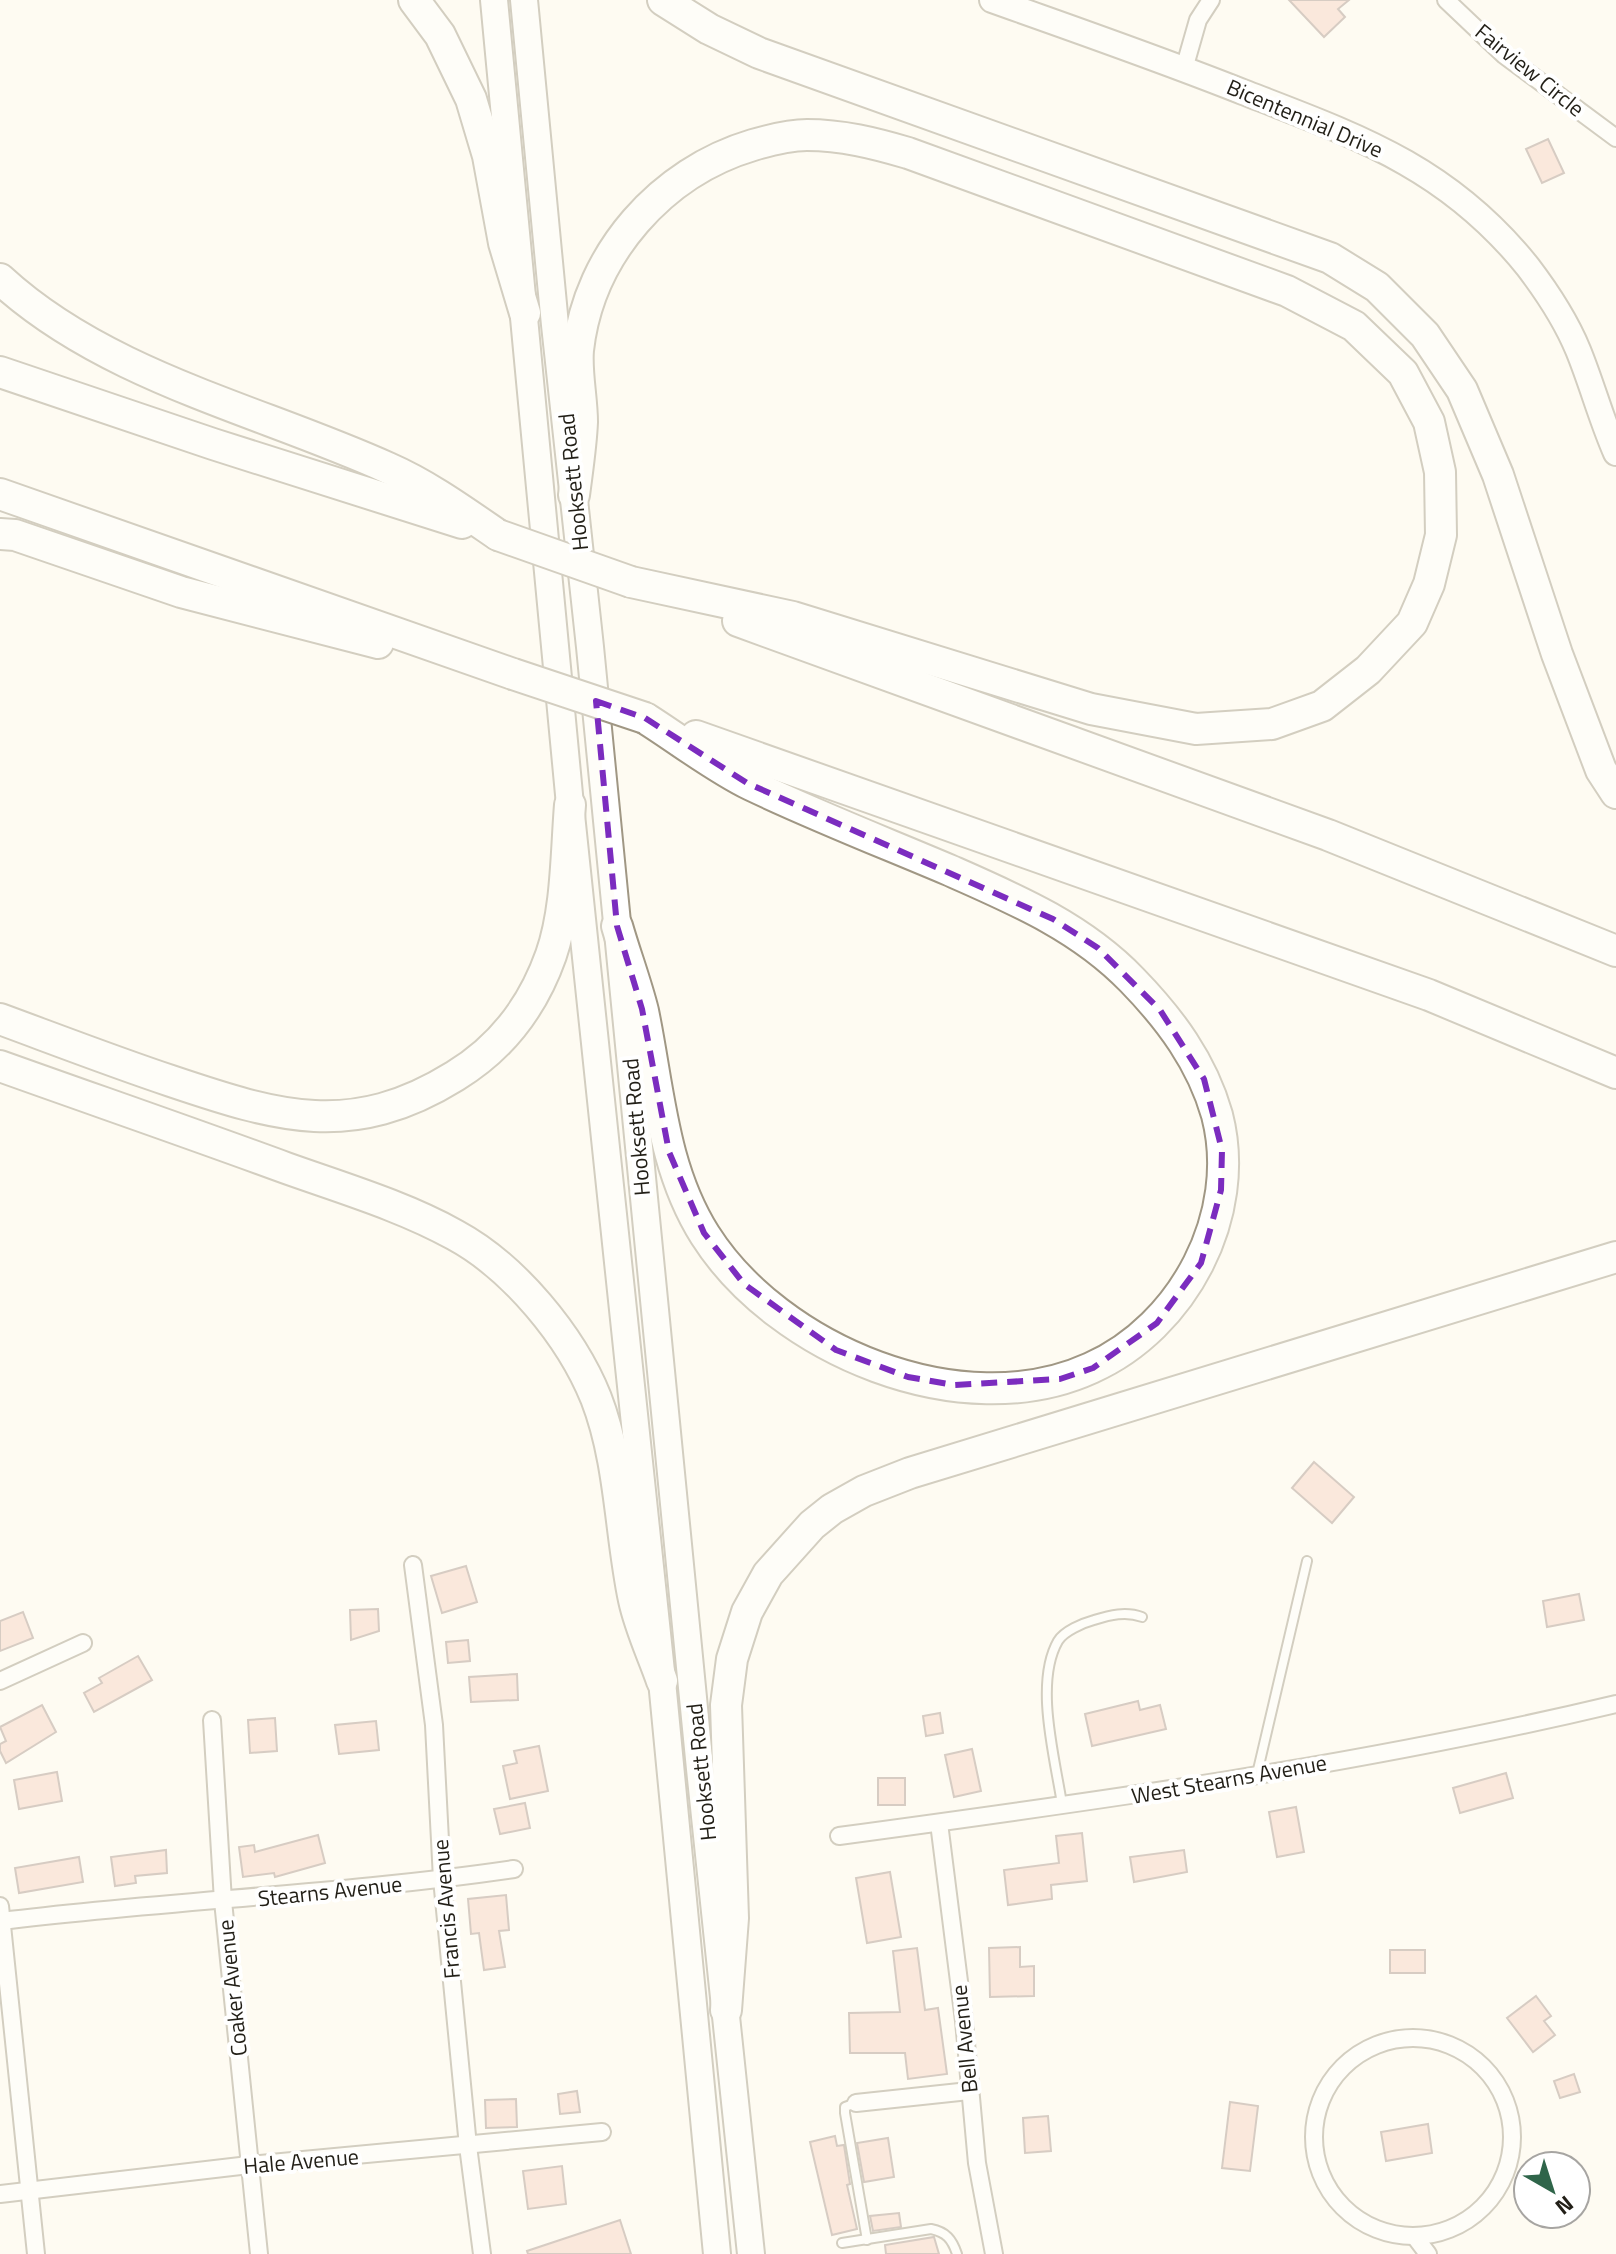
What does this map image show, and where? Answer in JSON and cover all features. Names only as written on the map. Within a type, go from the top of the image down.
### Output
[{"type":"highway","points":[[414,0],[440,35],[471,99],[488,156],[504,243],[525,313]]},
{"type":"highway","points":[[663,0],[709,29],[759,53],[1330,258],[1377,287],[1425,335],[1462,390],[1498,475],[1557,654],[1595,755],[1616,793]]},
{"type":"highway","points":[[574,495],[582,421],[578,351],[596,281],[615,249],[639,216],[668,189],[704,164],[733,151],[804,135],[857,138],[908,153],[1287,291],[1354,326],[1403,373],[1429,422],[1440,472],[1441,535],[1429,584],[1412,623],[1368,670],[1322,706],[1272,724],[1196,729],[1091,709],[793,617],[631,582]]},
{"type":"highway","points":[[0,279],[25,302],[89,344],[268,421],[390,468],[439,495],[498,535]]},
{"type":"highway","points":[[0,372],[498,535],[631,582],[1328,835],[1616,951]]},
{"type":"highway","points":[[0,494],[1429,995],[1616,1073]]},
{"type":"highway","points":[[0,534],[15,535],[181,592],[376,643],[435,645]]},
{"type":"highway","points":[[617,926],[642,1009],[669,1152],[690,1206],[704,1233],[744,1284],[773,1309],[825,1344],[875,1367],[908,1377],[954,1385],[993,1387],[1060,1379],[1093,1368],[1157,1323],[1201,1263],[1221,1190],[1222,1150],[1217,1117],[1204,1079],[1185,1042],[1130,978],[1098,948],[1053,919],[1002,893],[747,783],[645,718]]},
{"type":"highway","points":[[0,1019],[242,1105],[284,1115],[321,1118],[357,1115],[395,1106],[430,1092],[495,1047],[519,1019],[540,985],[552,952],[561,905],[570,805]]},
{"type":"highway","points":[[0,1066],[355,1192],[425,1221],[456,1235],[524,1289],[572,1353],[596,1398],[616,1479],[634,1603],[662,1681]]},
{"type":"highway","points":[[726,2010],[733,1918],[726,1705],[732,1659],[747,1612],[768,1574],[812,1525],[832,1509],[864,1491],[910,1473],[1616,1257]]},
{"type":"main road","name":"Hooksett Road","points":[[494,0],[570,805],[662,1681],[717,2254]]},
{"type":"main road","name":"Hooksett Road","points":[[524,0],[751,2254]]},
{"type":"street","name":"Bicentennial Drive","points":[[992,0],[1360,137],[1423,171],[1498,232],[1529,269],[1577,348],[1616,453]]},
{"type":"street","points":[[1184,69],[1198,20],[1211,0]]},
{"type":"street","name":"Fairview Circle","points":[[1446,0],[1504,55],[1616,138]]},
{"type":"street","name":"Francis Avenue","points":[[413,1565],[434,1725],[442,1879],[468,2146],[482,2254]]},
{"type":"street","points":[[0,1681],[83,1643]]},
{"type":"street","name":"West Stearns Avenue","points":[[839,1836],[1124,1797],[1257,1775],[1544,1721],[1616,1704]]},
{"type":"street","name":"Coaker Avenue","points":[[212,1720],[223,1901],[259,2254]]},
{"type":"street","name":"Bell Avenue","points":[[939,1823],[964,2021],[977,2163],[994,2254]]},
{"type":"street","name":"Stearns Avenue","points":[[1,1914],[223,1901],[514,1869]]},
{"type":"street","points":[[1,1914],[36,2254]]},
{"type":"street","points":[[1415,2237],[1446,2231],[1460,2224],[1474,2216],[1496,2193],[1509,2165],[1513,2134],[1507,2103],[1492,2076],[1469,2054],[1441,2041],[1410,2037],[1382,2042],[1356,2054],[1335,2074],[1320,2098],[1313,2126],[1314,2154],[1323,2181],[1339,2205],[1361,2223],[1387,2234],[1415,2237],[1428,2254]]},
{"type":"street","points":[[856,2103],[969,2091]]},
{"type":"street","name":"Hale Avenue","points":[[0,2194],[249,2165],[602,2132]]},
{"type":"lane","points":[[1257,1775],[1307,1561]]},
{"type":"lane","points":[[1062,1804],[1049,1719],[1047,1669],[1059,1638],[1084,1623],[1113,1614],[1142,1617]]},
{"type":"lane","points":[[856,2103],[845,2107],[845,2113],[867,2240]]},
{"type":"lane","points":[[842,2243],[931,2229],[943,2232],[953,2241],[957,2254]]},
{"type":"highlighted area","points":[[596,701],[645,718],[747,783],[1053,919],[1098,948],[1160,1010],[1204,1079],[1222,1150],[1221,1190],[1201,1263],[1157,1323],[1093,1368],[1060,1379],[954,1385],[908,1377],[836,1350],[744,1284],[704,1233],[669,1152],[642,1009],[617,926]]},
{"type":"building","points":[[1289,0],[1349,0],[1338,9],[1345,17],[1324,37]]},
{"type":"building","points":[[1548,139],[1564,173],[1542,183],[1526,149]]},
{"type":"building","points":[[1314,1462],[1354,1497],[1332,1523],[1292,1488]]},
{"type":"building","points":[[466,1566],[477,1602],[442,1613],[431,1576]]},
{"type":"building","points":[[1579,1594],[1584,1620],[1547,1627],[1543,1601]]},
{"type":"building","points":[[378,1609],[379,1631],[351,1640],[350,1610]]},
{"type":"building","points":[[23,1612],[33,1638],[0,1651],[0,1621]]},
{"type":"building","points":[[468,1640],[470,1661],[448,1663],[446,1642]]},
{"type":"building","points":[[138,1656],[152,1680],[94,1712],[84,1693],[102,1683],[99,1678]]},
{"type":"building","points":[[517,1674],[518,1700],[471,1702],[469,1677]]},
{"type":"building","points":[[1138,1701],[1140,1710],[1160,1705],[1166,1729],[1092,1746],[1085,1714]]},
{"type":"building","points":[[42,1705],[56,1732],[6,1763],[0,1751],[0,1744],[6,1741],[0,1727]]},
{"type":"building","points":[[940,1713],[943,1733],[926,1736],[923,1716]]},
{"type":"building","points":[[275,1718],[277,1751],[250,1753],[248,1720]]},
{"type":"building","points":[[376,1721],[379,1750],[339,1754],[335,1725]]},
{"type":"building","points":[[539,1746],[548,1791],[510,1799],[503,1766],[517,1763],[514,1751]]},
{"type":"building","points":[[972,1749],[981,1791],[954,1797],[945,1755]]},
{"type":"building","points":[[57,1772],[62,1801],[19,1809],[14,1780]]},
{"type":"building","points":[[1506,1773],[1513,1798],[1460,1813],[1453,1788]]},
{"type":"building","points":[[878,1778],[905,1778],[905,1805],[878,1805]]},
{"type":"building","points":[[525,1803],[530,1828],[500,1834],[494,1809]]},
{"type":"building","points":[[1296,1807],[1304,1852],[1277,1857],[1269,1812]]},
{"type":"building","points":[[1082,1833],[1087,1881],[1051,1885],[1052,1899],[1008,1905],[1004,1870],[1059,1863],[1056,1836]]},
{"type":"building","points":[[318,1835],[325,1863],[275,1877],[274,1873],[243,1877],[239,1847],[254,1845],[255,1852]]},
{"type":"building","points":[[166,1850],[167,1873],[135,1876],[136,1883],[115,1886],[111,1857]]},
{"type":"building","points":[[1184,1850],[1187,1872],[1134,1882],[1130,1857]]},
{"type":"building","points":[[79,1857],[83,1882],[19,1893],[15,1868]]},
{"type":"building","points":[[890,1872],[901,1937],[867,1943],[856,1878]]},
{"type":"building","points":[[506,1895],[509,1930],[499,1931],[505,1967],[484,1970],[479,1933],[471,1934],[468,1899]]},
{"type":"building","points":[[1020,1947],[1020,1967],[1034,1966],[1034,1996],[990,1997],[989,1948]]},
{"type":"building","points":[[917,1948],[925,2010],[938,2008],[947,2074],[908,2079],[905,2053],[850,2053],[849,2013],[900,2012],[893,1951]]},
{"type":"building","points":[[1390,1950],[1425,1950],[1425,1973],[1390,1973]]},
{"type":"building","points":[[1536,1996],[1551,2016],[1544,2021],[1555,2035],[1533,2052],[1507,2018]]},
{"type":"building","points":[[1574,2074],[1580,2092],[1560,2098],[1554,2081]]},
{"type":"building","points":[[577,2091],[580,2112],[560,2114],[558,2094]]},
{"type":"building","points":[[516,2099],[517,2127],[486,2128],[485,2100]]},
{"type":"building","points":[[1230,2102],[1258,2106],[1250,2171],[1222,2168]]},
{"type":"building","points":[[1048,2116],[1051,2151],[1025,2153],[1023,2118]]},
{"type":"building","points":[[1428,2124],[1432,2153],[1386,2161],[1381,2132]]},
{"type":"building","points":[[835,2136],[837,2146],[844,2145],[850,2184],[847,2185],[857,2229],[832,2235],[810,2142]]},
{"type":"building","points":[[888,2138],[894,2177],[864,2182],[857,2143]]},
{"type":"building","points":[[562,2166],[566,2204],[528,2209],[523,2171]]},
{"type":"building","points":[[899,2213],[901,2227],[873,2231],[870,2216]]},
{"type":"building","points":[[620,2220],[631,2254],[528,2254],[527,2251]]},
{"type":"building","points":[[934,2237],[939,2254],[886,2254],[885,2245]]}]
